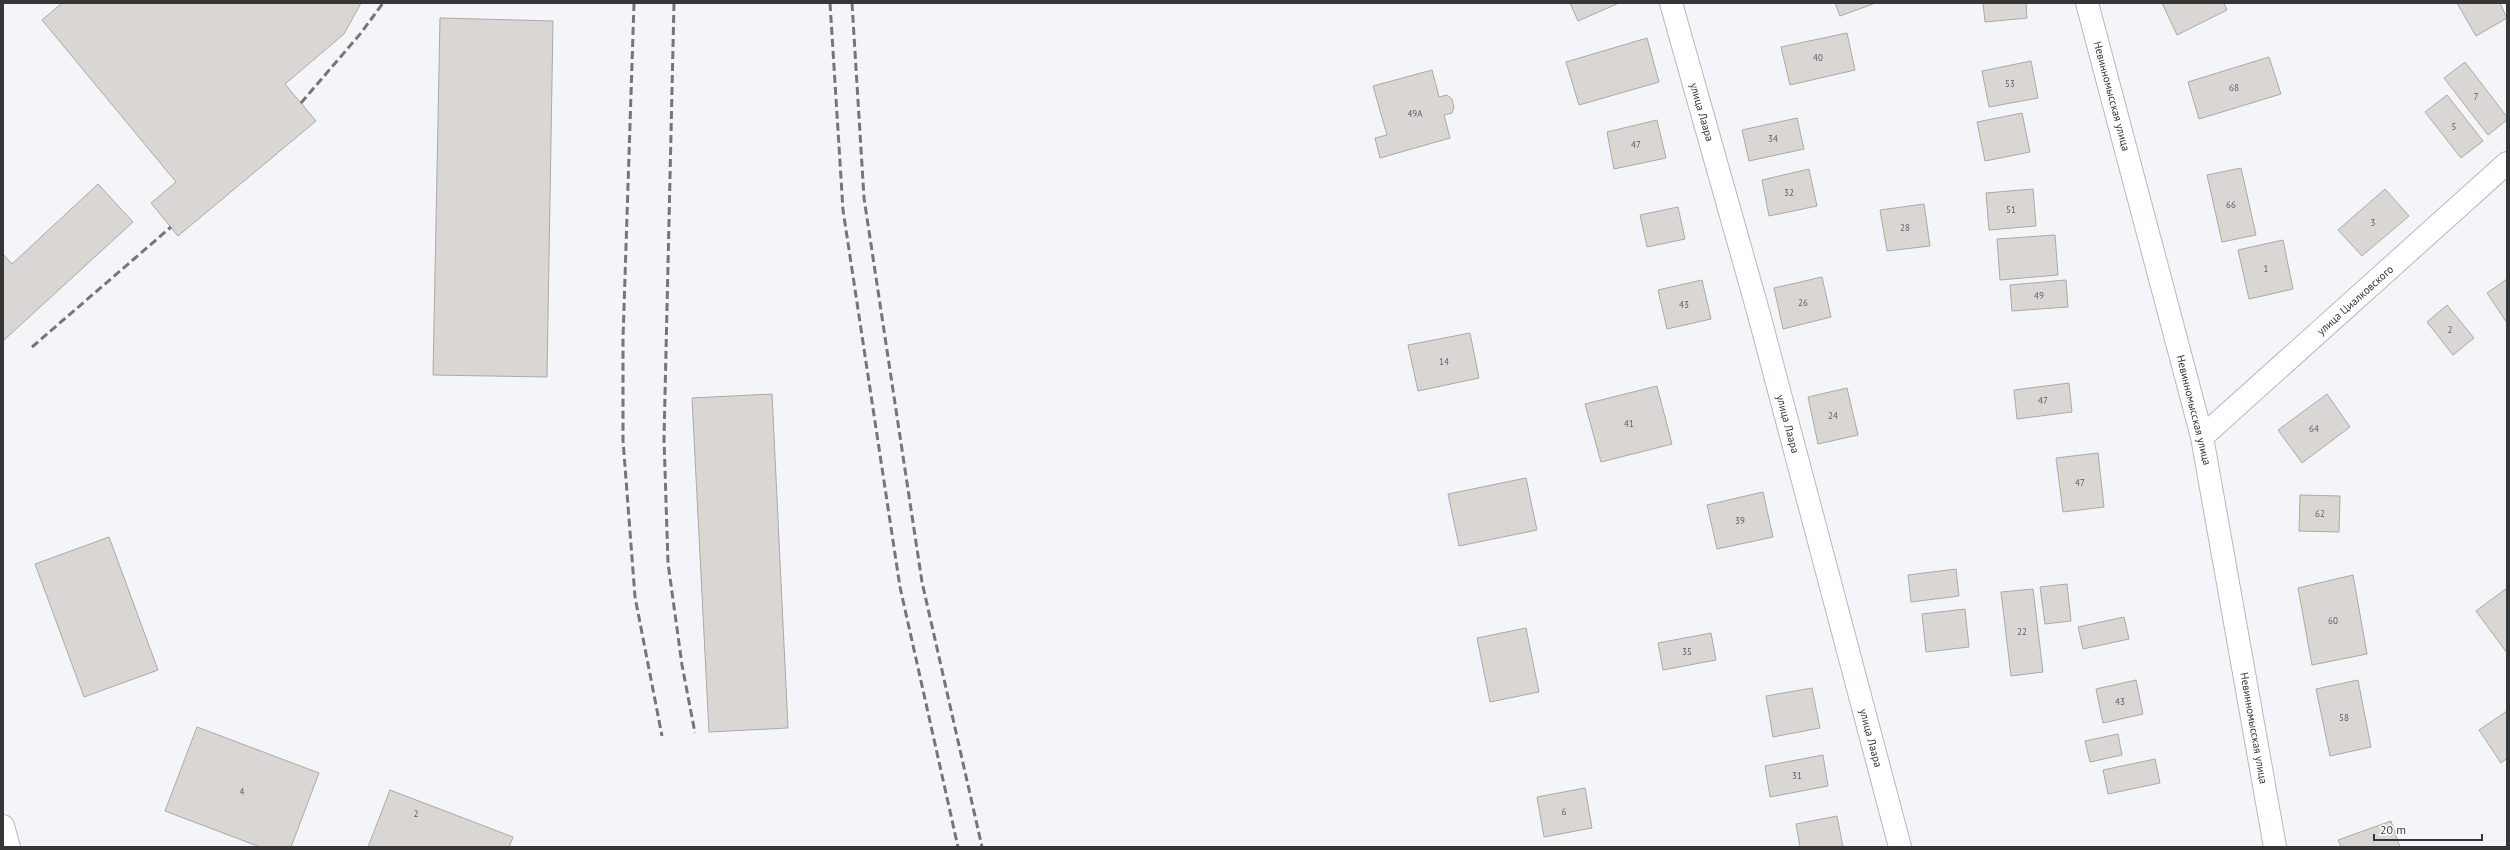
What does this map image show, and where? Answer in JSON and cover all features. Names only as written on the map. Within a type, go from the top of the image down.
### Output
[{"type":"street","name":"улица Лаара","points":[[1671,3],[1760,319],[1900,847]]},
{"type":"street","name":"Невинномысская улица","points":[[2087,3],[2202,437],[2275,847]]},
{"type":"street","name":"улица Циалковского","points":[[2202,437],[2507,164]]},
{"type":"street","points":[[3,826],[9,847]]},
{"type":"building","points":[[62,3],[361,3],[344,34],[285,84],[316,121],[178,236],[151,203],[176,182],[42,20]]},
{"type":"building","points":[[1570,3],[1619,3],[1578,21]]},
{"type":"building","points":[[1835,3],[1872,3],[1873,4],[1840,16]]},
{"type":"building","points":[[1983,3],[2026,3],[2027,18],[1985,22]]},
{"type":"building","points":[[2162,3],[2224,3],[2227,10],[2177,35]]},
{"type":"building","points":[[2457,3],[2500,3],[2507,18],[2476,36]]},
{"type":"building","points":[[440,18],[553,21],[547,377],[433,375]]},
{"type":"building","points":[[1847,33],[1855,70],[1790,85],[1781,47]]},
{"type":"building","points":[[1647,38],[1659,82],[1579,105],[1566,62]]},
{"type":"building","points":[[2269,57],[2281,94],[2199,119],[2188,82]]},
{"type":"building","points":[[2031,61],[2038,98],[1989,107],[1982,71]]},
{"type":"building","points":[[2465,62],[2507,117],[2507,120],[2488,135],[2444,78]]},
{"type":"building","points":[[1432,70],[1439,97],[1447,95],[1452,99],[1454,107],[1452,113],[1444,115],[1450,138],[1380,158],[1375,138],[1387,135],[1373,86]]},
{"type":"building","points":[[2447,95],[2483,141],[2461,158],[2425,112]]},
{"type":"building","points":[[2022,113],[2030,152],[1985,161],[1977,122]]},
{"type":"building","points":[[1797,118],[1804,149],[1749,161],[1742,130]]},
{"type":"building","points":[[1657,120],[1666,158],[1614,169],[1607,132]]},
{"type":"building","points":[[2241,168],[2256,235],[2222,242],[2207,175]]},
{"type":"building","points":[[1809,169],[1817,206],[1769,216],[1762,180]]},
{"type":"building","points":[[98,184],[133,222],[3,341],[3,254],[12,264]]},
{"type":"building","points":[[2033,189],[2036,226],[1989,230],[1986,193]]},
{"type":"building","points":[[2385,189],[2409,216],[2362,256],[2338,230]]},
{"type":"building","points":[[1924,204],[1930,246],[1887,251],[1880,210]]},
{"type":"building","points":[[1678,207],[1685,239],[1647,247],[1640,215]]},
{"type":"building","points":[[2055,235],[2058,275],[2000,280],[1997,239]]},
{"type":"building","points":[[2283,240],[2293,289],[2249,299],[2238,250]]},
{"type":"building","points":[[1822,277],[1831,317],[1783,329],[1774,288]]},
{"type":"building","points":[[2507,279],[2507,323],[2487,293]]},
{"type":"building","points":[[1702,280],[1711,319],[1667,329],[1658,290]]},
{"type":"building","points":[[2066,280],[2068,307],[2012,311],[2010,285]]},
{"type":"building","points":[[2447,305],[2474,338],[2453,355],[2427,322]]},
{"type":"building","points":[[1470,333],[1479,378],[1418,391],[1408,345]]},
{"type":"building","points":[[2069,383],[2072,412],[2017,419],[2014,390]]},
{"type":"building","points":[[1657,386],[1672,444],[1601,462],[1585,404]]},
{"type":"building","points":[[1847,388],[1858,435],[1818,444],[1808,397]]},
{"type":"building","points":[[772,394],[788,728],[709,732],[692,398]]},
{"type":"building","points":[[2327,394],[2350,427],[2302,463],[2278,430]]},
{"type":"building","points":[[2098,453],[2104,507],[2063,512],[2056,458]]},
{"type":"building","points":[[1526,478],[1537,530],[1459,546],[1448,494]]},
{"type":"building","points":[[1763,492],[1773,537],[1717,549],[1707,505]]},
{"type":"building","points":[[2300,495],[2340,496],[2339,532],[2299,531]]},
{"type":"building","points":[[109,537],[158,670],[84,697],[35,564]]},
{"type":"building","points":[[1956,569],[1959,596],[1911,602],[1908,575]]},
{"type":"building","points":[[2353,575],[2367,654],[2312,665],[2298,588]]},
{"type":"building","points":[[2067,584],[2071,621],[2045,624],[2040,587]]},
{"type":"building","points":[[2507,588],[2507,653],[2476,611]]},
{"type":"building","points":[[2033,589],[2043,672],[2011,676],[2001,592]]},
{"type":"building","points":[[1965,609],[1969,647],[1926,652],[1922,614]]},
{"type":"building","points":[[2124,617],[2129,639],[2083,649],[2078,627]]},
{"type":"building","points":[[1526,628],[1539,692],[1490,702],[1477,638]]},
{"type":"building","points":[[1711,633],[1716,660],[1663,670],[1658,643]]},
{"type":"building","points":[[2136,680],[2143,714],[2103,723],[2096,689]]},
{"type":"building","points":[[2358,680],[2371,747],[2330,756],[2316,689]]},
{"type":"building","points":[[1812,688],[1820,728],[1773,737],[1766,696]]},
{"type":"building","points":[[2507,711],[2507,758],[2501,763],[2479,730]]},
{"type":"building","points":[[197,727],[319,773],[291,847],[260,847],[165,811]]},
{"type":"building","points":[[2118,734],[2122,755],[2090,762],[2085,741]]},
{"type":"building","points":[[1823,755],[1828,786],[1770,797],[1765,766]]},
{"type":"building","points":[[2155,759],[2160,783],[2108,794],[2103,770]]},
{"type":"building","points":[[1585,788],[1592,828],[1544,837],[1537,797]]},
{"type":"building","points":[[390,790],[513,837],[509,847],[368,847]]},
{"type":"building","points":[[1837,816],[1843,847],[1800,847],[1796,824]]},
{"type":"building","points":[[2391,821],[2400,847],[2341,847],[2338,840]]},
{"type":"railway","points":[[301,103],[361,33],[383,3]]},
{"type":"railway","points":[[634,3],[623,338],[623,440],[635,597],[662,736]]},
{"type":"railway","points":[[674,3],[664,439],[668,563],[682,665],[695,733]]},
{"type":"railway","points":[[830,3],[843,210],[900,587],[958,847]]},
{"type":"railway","points":[[852,3],[864,198],[922,582],[982,847]]},
{"type":"railway","points":[[32,347],[171,227]]}]
